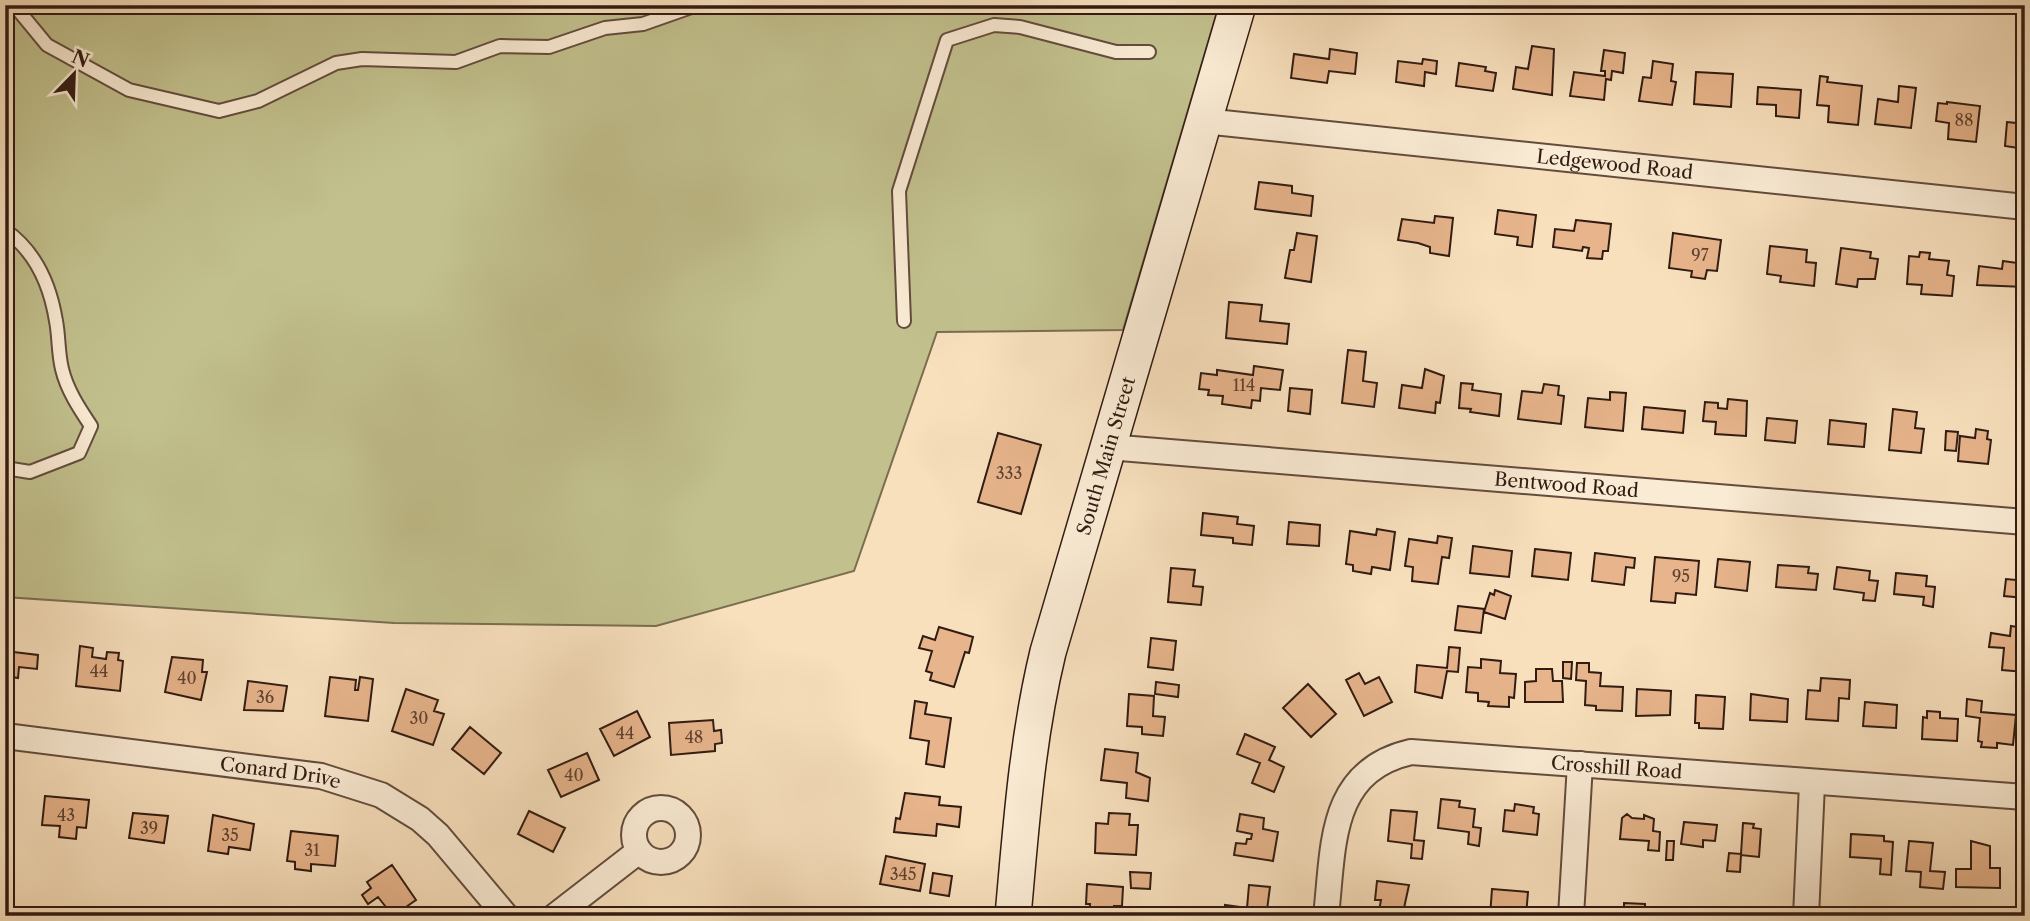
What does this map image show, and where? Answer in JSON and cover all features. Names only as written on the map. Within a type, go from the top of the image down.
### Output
[{"type":"main road","name":"South Main Street","points":[[1013,916],[1025,783],[1037,697],[1238,5]]},
{"type":"street","name":"Ledgewood Road","points":[[1204,121],[2025,207]]},
{"type":"street","name":"Bentwood Road","points":[[1108,447],[2025,522]]},
{"type":"street","name":"Conard Drive","points":[[5,736],[321,776],[380,795],[401,806],[438,835],[506,916]]},
{"type":"street","name":"Crosshill Road","points":[[1326,916],[1337,827],[1353,786],[1378,763],[1411,752],[1429,751],[1812,783],[2025,797]]},
{"type":"street","points":[[1571,916],[1580,764]]},
{"type":"street","points":[[1806,916],[1812,783]]},
{"type":"street","points":[[555,916],[639,851]]},
{"type":"lane","points":[[14,5],[47,45],[129,90],[219,111],[258,101],[336,63],[362,59],[456,62],[500,46],[549,47],[605,28],[643,24],[697,5]]},
{"type":"lane","points":[[904,321],[899,191],[947,40],[994,25],[1020,27],[1116,51],[1149,52]]},
{"type":"lane","points":[[5,230],[18,239],[43,272],[56,318],[61,368],[72,397],[91,426],[79,453],[30,472],[5,468]]},
{"type":"path","points":[[1994,5],[2025,11]]},
{"type":"shaded area","points":[[5,5],[1219,5],[1123,330],[937,332],[854,571],[656,626],[394,623],[5,597]]},
{"type":"building","points":[[1532,46],[1554,49],[1552,95],[1513,89],[1516,67],[1528,69]]},
{"type":"building","points":[[1330,49],[1357,53],[1355,74],[1329,71],[1327,83],[1291,78],[1294,54],[1329,59]]},
{"type":"building","points":[[1604,50],[1625,53],[1623,73],[1612,71],[1611,80],[1606,79],[1604,100],[1570,96],[1574,72],[1605,76],[1605,71],[1601,71]]},
{"type":"building","points":[[1423,59],[1437,61],[1436,74],[1425,72],[1424,86],[1396,82],[1398,61],[1422,64]]},
{"type":"building","points":[[1653,61],[1673,64],[1671,81],[1676,82],[1672,105],[1639,101],[1643,77],[1651,78]]},
{"type":"building","points":[[1459,63],[1486,67],[1485,71],[1496,73],[1493,91],[1456,86]]},
{"type":"building","points":[[1696,72],[1733,74],[1731,107],[1694,104]]},
{"type":"building","points":[[1820,76],[1828,77],[1827,82],[1862,86],[1858,125],[1828,122],[1829,106],[1817,105]]},
{"type":"building","points":[[1899,86],[1916,88],[1911,128],[1875,124],[1878,99],[1898,102]]},
{"type":"building","points":[[1758,87],[1801,90],[1799,118],[1776,116],[1776,105],[1757,104]]},
{"type":"building","points":[[1938,103],[1980,106],[1976,142],[1948,139],[1949,123],[1936,121]]},
{"type":"building","points":[[2007,122],[2025,124],[2025,149],[2005,146]]},
{"type":"building","points":[[1259,182],[1292,186],[1292,193],[1313,196],[1311,216],[1255,209]]},
{"type":"building","points":[[1498,210],[1536,215],[1532,247],[1517,245],[1518,237],[1495,234]]},
{"type":"building","points":[[1435,216],[1453,218],[1449,256],[1430,253],[1430,247],[1418,243],[1398,240],[1402,219],[1434,223]]},
{"type":"building","points":[[1576,220],[1611,224],[1608,251],[1603,251],[1602,259],[1587,258],[1589,248],[1583,247],[1582,251],[1553,247],[1555,229],[1574,231]]},
{"type":"building","points":[[1297,233],[1317,236],[1311,282],[1285,278],[1290,250],[1294,250]]},
{"type":"building","points":[[1673,233],[1721,240],[1717,271],[1707,270],[1705,279],[1691,277],[1692,271],[1669,268]]},
{"type":"building","points":[[1770,246],[1807,250],[1806,262],[1816,263],[1814,286],[1780,282],[1781,276],[1767,274]]},
{"type":"building","points":[[1841,248],[1871,252],[1870,258],[1878,259],[1875,279],[1858,279],[1857,287],[1836,284]]},
{"type":"building","points":[[1920,252],[1930,253],[1929,259],[1949,261],[1947,275],[1954,276],[1952,296],[1921,294],[1922,285],[1907,284],[1909,256],[1919,257]]},
{"type":"building","points":[[2003,261],[2025,264],[2025,287],[1977,285],[1979,266],[2002,269]]},
{"type":"building","points":[[1229,302],[1262,305],[1260,321],[1289,324],[1287,344],[1226,338]]},
{"type":"building","points":[[1348,350],[1366,352],[1363,381],[1377,383],[1374,407],[1342,403]]},
{"type":"building","points":[[1254,366],[1283,370],[1280,390],[1261,388],[1260,401],[1252,400],[1251,408],[1222,404],[1223,396],[1208,395],[1209,390],[1199,389],[1201,373],[1217,375],[1217,370],[1253,375]]},
{"type":"building","points":[[1425,369],[1444,376],[1440,403],[1436,402],[1435,413],[1399,408],[1402,385],[1422,388]]},
{"type":"building","points":[[1461,383],[1473,384],[1472,390],[1501,394],[1499,416],[1459,408]]},
{"type":"building","points":[[1544,384],[1559,386],[1558,395],[1564,396],[1561,424],[1518,419],[1522,391],[1542,393]]},
{"type":"building","points":[[1290,388],[1312,390],[1310,414],[1288,411]]},
{"type":"building","points":[[1610,392],[1626,393],[1623,431],[1585,427],[1588,398],[1610,400]]},
{"type":"building","points":[[1728,399],[1747,401],[1746,436],[1715,434],[1716,422],[1703,421],[1705,402],[1718,403],[1718,408],[1727,409]]},
{"type":"building","points":[[1644,407],[1685,411],[1683,433],[1642,429]]},
{"type":"building","points":[[1893,409],[1917,412],[1915,428],[1924,429],[1921,453],[1889,450]]},
{"type":"building","points":[[1767,418],[1797,421],[1795,443],[1765,440]]},
{"type":"building","points":[[1830,420],[1866,424],[1864,447],[1828,444]]},
{"type":"building","points":[[1976,429],[1988,431],[1987,439],[1991,440],[1988,464],[1958,461],[1960,436],[1975,438]]},
{"type":"building","points":[[1946,431],[1958,432],[1956,451],[1945,450]]},
{"type":"building","points":[[998,433],[1041,445],[1021,514],[978,502]]},
{"type":"building","points":[[1203,513],[1238,517],[1237,524],[1254,526],[1252,545],[1233,543],[1233,538],[1201,535]]},
{"type":"building","points":[[1289,522],[1320,525],[1319,546],[1287,544]]},
{"type":"building","points":[[1377,529],[1395,532],[1390,570],[1372,567],[1371,574],[1353,571],[1353,565],[1346,564],[1350,531],[1376,535]]},
{"type":"building","points":[[1438,536],[1452,538],[1449,558],[1442,557],[1438,584],[1412,581],[1413,567],[1405,566],[1409,539],[1437,543]]},
{"type":"building","points":[[1473,546],[1512,551],[1509,577],[1470,573]]},
{"type":"building","points":[[1535,549],[1571,553],[1568,580],[1532,576]]},
{"type":"building","points":[[1595,553],[1635,558],[1634,568],[1626,567],[1624,585],[1592,581]]},
{"type":"building","points":[[1655,557],[1699,561],[1696,595],[1676,593],[1675,603],[1651,601]]},
{"type":"building","points":[[1718,559],[1750,562],[1747,591],[1715,587]]},
{"type":"building","points":[[1778,565],[1809,567],[1808,573],[1818,574],[1816,590],[1776,587]]},
{"type":"building","points":[[1837,567],[1870,571],[1869,580],[1878,581],[1875,601],[1863,600],[1864,593],[1834,589]]},
{"type":"building","points":[[1171,568],[1195,570],[1193,586],[1203,587],[1201,605],[1168,602]]},
{"type":"building","points":[[1896,573],[1927,576],[1926,586],[1935,587],[1933,607],[1923,605],[1924,597],[1894,594]]},
{"type":"building","points":[[2017,574],[2025,575],[2025,598],[2004,596],[2006,579],[2016,580]]},
{"type":"building","points":[[1495,590],[1511,596],[1505,619],[1484,612],[1490,593],[1494,595]]},
{"type":"building","points":[[1458,606],[1484,609],[1481,633],[1455,630]]},
{"type":"building","points":[[2011,626],[2025,628],[2025,672],[2002,670],[2004,648],[1989,647],[1991,633],[2010,636]]},
{"type":"building","points":[[939,627],[973,637],[969,653],[965,652],[954,687],[930,680],[932,673],[926,671],[932,651],[919,648],[923,636],[935,640]]},
{"type":"building","points":[[1151,638],[1176,641],[1173,670],[1148,667]]},
{"type":"building","points":[[80,646],[93,648],[92,657],[106,659],[107,652],[119,653],[118,660],[123,661],[120,691],[76,686]]},
{"type":"building","points":[[1449,647],[1460,648],[1458,672],[1447,671],[1442,698],[1415,692],[1417,665],[1447,668]]},
{"type":"building","points":[[5,651],[38,655],[37,669],[19,667],[18,678],[5,676]]},
{"type":"building","points":[[172,657],[203,660],[202,672],[207,672],[201,700],[165,692]]},
{"type":"building","points":[[1481,659],[1501,661],[1500,673],[1516,674],[1514,698],[1509,697],[1509,707],[1488,706],[1489,702],[1478,701],[1478,693],[1466,692],[1468,667],[1481,668]]},
{"type":"building","points":[[1563,662],[1572,662],[1571,679],[1563,678]]},
{"type":"building","points":[[1577,663],[1589,663],[1589,672],[1601,673],[1600,686],[1623,687],[1622,711],[1596,710],[1596,706],[1585,705],[1586,681],[1576,680]]},
{"type":"building","points":[[1536,669],[1552,669],[1553,681],[1562,681],[1563,702],[1525,702],[1525,682],[1536,681]]},
{"type":"building","points":[[1359,673],[1365,684],[1379,677],[1392,702],[1364,716],[1346,680]]},
{"type":"building","points":[[330,677],[356,680],[355,690],[358,690],[360,677],[373,679],[368,721],[325,716]]},
{"type":"building","points":[[1821,678],[1850,680],[1849,699],[1839,698],[1838,721],[1806,719],[1808,690],[1820,691]]},
{"type":"building","points":[[248,681],[287,686],[283,711],[244,710]]},
{"type":"building","points":[[1156,682],[1179,685],[1178,697],[1155,694]]},
{"type":"building","points":[[1308,684],[1336,714],[1311,737],[1283,708]]},
{"type":"building","points":[[406,689],[438,700],[434,711],[444,714],[433,745],[392,731]]},
{"type":"building","points":[[1637,689],[1671,691],[1670,715],[1636,716]]},
{"type":"building","points":[[1129,694],[1154,696],[1153,716],[1165,717],[1163,736],[1142,734],[1142,727],[1127,726]]},
{"type":"building","points":[[1751,694],[1788,699],[1787,722],[1750,720]]},
{"type":"building","points":[[1696,695],[1725,697],[1723,729],[1699,728],[1699,723],[1695,723]]},
{"type":"building","points":[[1967,699],[1982,701],[1981,712],[2016,715],[2013,745],[1997,743],[1997,748],[1981,747],[1982,742],[1978,741],[1980,718],[1966,716]]},
{"type":"building","points":[[915,701],[927,703],[925,714],[951,718],[944,767],[926,764],[929,741],[910,738]]},
{"type":"building","points":[[1865,702],[1897,705],[1896,728],[1863,726]]},
{"type":"building","points":[[637,711],[650,737],[614,756],[600,729]]},
{"type":"building","points":[[1927,711],[1940,712],[1940,718],[1958,719],[1957,741],[1922,739],[1923,717],[1927,718]]},
{"type":"building","points":[[713,720],[714,731],[721,730],[722,743],[715,744],[715,751],[671,755],[669,723]]},
{"type":"building","points":[[470,727],[501,753],[484,774],[452,749]]},
{"type":"building","points":[[1245,734],[1275,747],[1269,760],[1284,767],[1274,792],[1252,783],[1260,763],[1237,754]]},
{"type":"building","points":[[1105,749],[1138,753],[1136,772],[1150,778],[1148,801],[1126,798],[1127,783],[1101,780]]},
{"type":"building","points":[[587,753],[599,780],[561,797],[548,770]]},
{"type":"building","points":[[905,793],[940,797],[939,805],[961,807],[959,827],[937,824],[936,836],[894,832],[896,818],[900,819]]},
{"type":"building","points":[[45,796],[89,800],[86,828],[77,827],[76,839],[59,837],[60,826],[42,825]]},
{"type":"building","points":[[1441,799],[1460,801],[1459,807],[1475,809],[1473,827],[1481,828],[1479,846],[1468,844],[1469,832],[1438,828]]},
{"type":"building","points":[[1515,804],[1534,807],[1533,813],[1539,814],[1537,835],[1503,831],[1505,810],[1514,811]]},
{"type":"building","points":[[1391,810],[1417,812],[1414,840],[1424,841],[1422,859],[1411,858],[1412,844],[1388,841]]},
{"type":"building","points":[[529,811],[565,828],[553,852],[518,834]]},
{"type":"building","points":[[133,813],[168,816],[164,843],[129,838]]},
{"type":"building","points":[[1109,813],[1130,814],[1129,825],[1138,825],[1136,855],[1095,853],[1096,823],[1108,824]]},
{"type":"building","points":[[1240,814],[1264,818],[1263,829],[1278,832],[1273,861],[1234,855],[1236,843],[1246,844],[1252,834],[1237,831]]},
{"type":"building","points":[[1627,814],[1632,818],[1644,819],[1644,815],[1654,819],[1653,831],[1660,832],[1659,851],[1648,850],[1649,841],[1620,839],[1622,818]]},
{"type":"building","points":[[213,815],[254,824],[250,850],[229,847],[228,854],[208,851]]},
{"type":"building","points":[[1684,822],[1717,825],[1715,841],[1703,840],[1703,847],[1681,844]]},
{"type":"building","points":[[1743,823],[1754,824],[1753,828],[1761,829],[1759,857],[1741,855],[1740,872],[1727,871],[1729,853],[1741,854]]},
{"type":"building","points":[[291,831],[338,836],[335,866],[311,864],[311,871],[295,869],[295,862],[287,861]]},
{"type":"building","points":[[1851,834],[1884,836],[1884,841],[1893,842],[1891,875],[1880,874],[1881,859],[1850,857]]},
{"type":"building","points":[[1667,841],[1674,841],[1673,860],[1666,860]]},
{"type":"building","points":[[1909,841],[1933,843],[1930,871],[1945,872],[1943,889],[1920,887],[1921,872],[1906,871]]},
{"type":"building","points":[[1971,841],[1990,846],[1990,868],[2000,868],[2000,888],[1956,887],[1956,869],[1971,869]]},
{"type":"building","points":[[886,856],[925,864],[920,891],[880,884]]},
{"type":"building","points":[[392,865],[416,900],[393,916],[378,897],[368,904],[362,895],[371,888],[367,882]]},
{"type":"building","points":[[1130,872],[1151,873],[1150,889],[1131,888]]},
{"type":"building","points":[[933,873],[952,876],[949,896],[930,893]]},
{"type":"building","points":[[1377,881],[1409,885],[1404,908],[1419,910],[1418,916],[1398,916],[1398,913],[1379,911],[1381,900],[1375,900]]},
{"type":"building","points":[[1087,884],[1123,887],[1122,906],[1114,906],[1114,916],[1089,915],[1090,904],[1086,904]]},
{"type":"building","points":[[1249,885],[1270,887],[1267,910],[1256,909],[1255,916],[1224,916],[1225,905],[1247,908]]},
{"type":"building","points":[[1492,889],[1528,892],[1526,916],[1490,916]]},
{"type":"building","points":[[1624,903],[1645,904],[1645,916],[1624,916]]},
{"type":"building","points":[[1728,908],[1756,909],[1756,916],[1727,916]]}]
